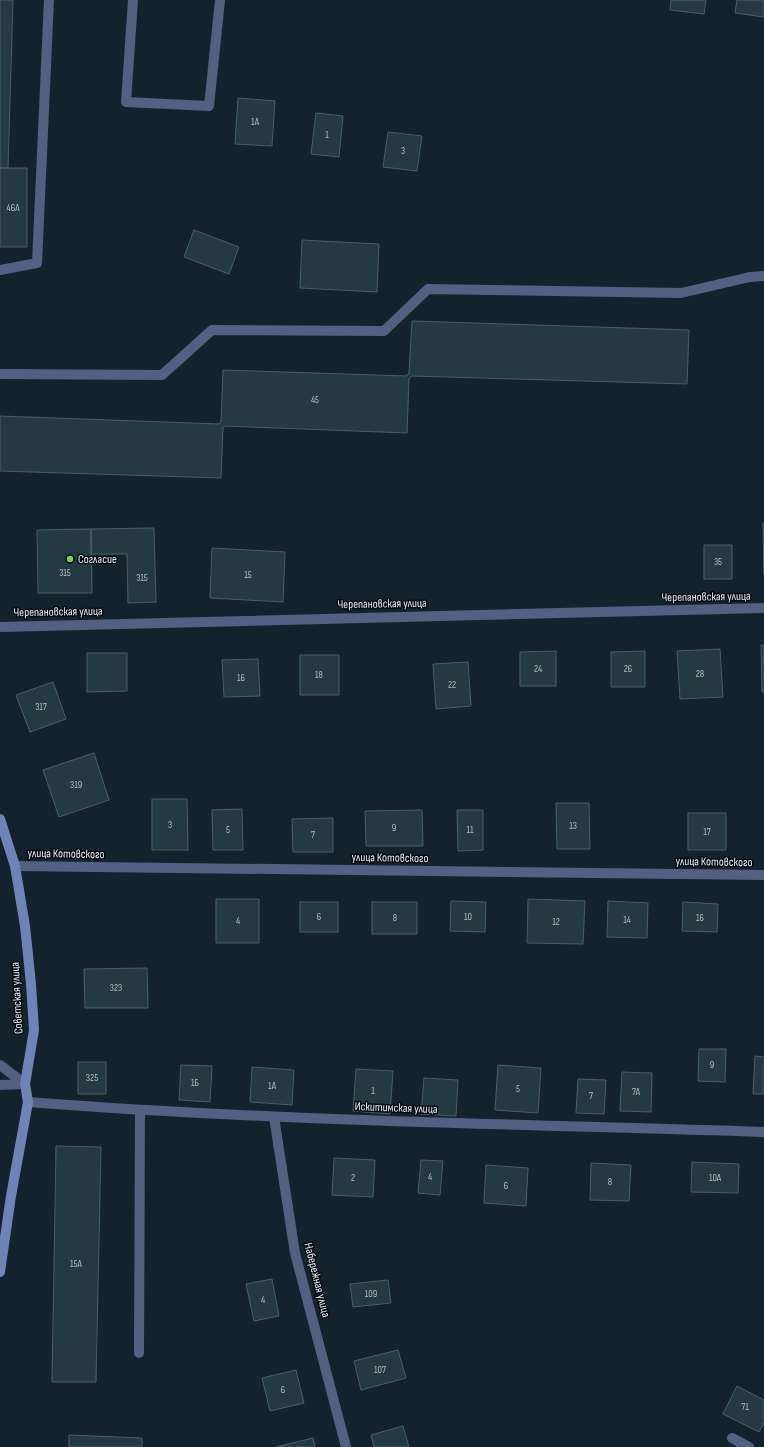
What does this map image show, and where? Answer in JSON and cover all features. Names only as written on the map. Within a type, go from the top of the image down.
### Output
[{"type":"main road","name":"Советская улица","points":[[0,819],[15,866],[25,926],[34,1030],[25,1084],[28,1102],[11,1196],[0,1272]]},
{"type":"street","points":[[0,270],[37,263],[49,0]]},
{"type":"street","points":[[133,0],[126,102],[209,106],[220,0]]},
{"type":"street","points":[[0,374],[162,375],[212,330],[384,331],[428,289],[681,293],[750,277],[764,276]]},
{"type":"street","name":"Черепановская улица","points":[[0,627],[764,608]]},
{"type":"street","name":"улица Котовского","points":[[15,866],[764,875]]},
{"type":"street","points":[[0,1065],[25,1084]]},
{"type":"street","points":[[0,1085],[25,1084]]},
{"type":"street","name":"Искитимская улица","points":[[28,1102],[140,1111],[274,1117],[764,1132]]},
{"type":"street","points":[[139,1353],[140,1111]]},
{"type":"street","name":"Набережная улица","points":[[274,1117],[295,1253],[346,1447]]},
{"type":"street","points":[[732,1438],[749,1447]]},
{"type":"building","points":[[0,0],[13,0],[8,168],[0,168]]},
{"type":"building","points":[[671,0],[706,0],[704,14],[670,10]]},
{"type":"building","points":[[737,0],[764,0],[764,17],[735,13]]},
{"type":"building","points":[[238,98],[275,101],[272,146],[235,144]]},
{"type":"building","points":[[316,113],[343,116],[339,157],[311,154]]},
{"type":"building","points":[[388,132],[422,136],[417,171],[383,167]]},
{"type":"building","points":[[0,168],[27,168],[27,247],[0,247]]},
{"type":"building","points":[[194,230],[239,247],[229,274],[184,257]]},
{"type":"building","points":[[302,240],[379,244],[377,292],[300,288]]},
{"type":"building","points":[[412,321],[689,330],[687,384],[412,376],[409,379],[407,433],[225,426],[223,428],[221,478],[0,471],[0,416],[219,424],[221,422],[223,370],[406,376],[409,373]]},
{"type":"building","points":[[763,523],[764,523],[764,575]]},
{"type":"building","points":[[154,528],[156,602],[128,603],[127,554],[91,554],[91,529]]},
{"type":"building","points":[[91,529],[92,593],[38,593],[37,530]]},
{"type":"building","points":[[704,545],[732,545],[732,579],[704,579]]},
{"type":"building","points":[[212,548],[285,552],[283,602],[210,598]]},
{"type":"building","points":[[761,645],[764,645],[764,692],[762,692]]},
{"type":"building","points":[[720,649],[723,697],[680,699],[677,651]]},
{"type":"building","points":[[556,651],[556,686],[520,686],[520,652]]},
{"type":"building","points":[[645,651],[645,687],[611,687],[611,652]]},
{"type":"building","points":[[87,653],[127,653],[127,691],[87,692]]},
{"type":"building","points":[[300,655],[339,655],[339,695],[300,695]]},
{"type":"building","points":[[258,659],[260,696],[224,697],[222,660]]},
{"type":"building","points":[[468,662],[471,706],[436,709],[433,664]]},
{"type":"building","points":[[53,682],[66,719],[30,732],[16,695]]},
{"type":"building","points":[[94,753],[109,800],[59,817],[43,770]]},
{"type":"building","points":[[152,799],[187,799],[188,850],[152,850]]},
{"type":"building","points":[[556,803],[589,803],[590,849],[557,849]]},
{"type":"building","points":[[242,809],[243,850],[213,850],[212,810]]},
{"type":"building","points":[[422,810],[423,846],[366,846],[365,811]]},
{"type":"building","points":[[457,810],[483,810],[483,850],[458,851]]},
{"type":"building","points":[[688,813],[726,813],[726,850],[688,850]]},
{"type":"building","points":[[333,818],[333,852],[293,852],[292,819]]},
{"type":"building","points":[[216,899],[259,899],[259,943],[216,943]]},
{"type":"building","points":[[528,899],[585,901],[583,944],[527,943]]},
{"type":"building","points":[[451,901],[486,902],[485,932],[450,931]]},
{"type":"building","points":[[608,901],[648,903],[647,938],[607,937]]},
{"type":"building","points":[[300,902],[338,902],[338,932],[300,932]]},
{"type":"building","points":[[372,902],[417,902],[417,934],[372,934]]},
{"type":"building","points":[[683,902],[718,904],[717,932],[682,931]]},
{"type":"building","points":[[147,968],[148,1008],[85,1008],[84,969]]},
{"type":"building","points":[[699,1049],[726,1049],[725,1082],[698,1081]]},
{"type":"building","points":[[755,1056],[764,1057],[764,1094],[753,1094]]},
{"type":"building","points":[[78,1062],[106,1062],[106,1094],[78,1094]]},
{"type":"building","points":[[181,1065],[212,1066],[210,1102],[179,1100]]},
{"type":"building","points":[[498,1065],[541,1068],[538,1113],[495,1110]]},
{"type":"building","points":[[252,1067],[294,1070],[292,1105],[250,1102]]},
{"type":"building","points":[[356,1069],[393,1071],[390,1114],[353,1111]]},
{"type":"building","points":[[622,1072],[652,1073],[651,1112],[620,1111]]},
{"type":"building","points":[[424,1078],[458,1080],[456,1116],[421,1114]]},
{"type":"building","points":[[578,1079],[606,1080],[604,1114],[576,1113]]},
{"type":"building","points":[[56,1146],[101,1147],[96,1382],[52,1382]]},
{"type":"building","points":[[334,1158],[375,1160],[373,1197],[332,1195]]},
{"type":"building","points":[[421,1160],[443,1161],[440,1195],[418,1193]]},
{"type":"building","points":[[692,1162],[739,1164],[738,1193],[691,1192]]},
{"type":"building","points":[[591,1163],[631,1165],[629,1201],[590,1200]]},
{"type":"building","points":[[486,1165],[528,1168],[526,1206],[484,1203]]},
{"type":"building","points":[[272,1279],[279,1316],[254,1321],[246,1284]]},
{"type":"building","points":[[388,1280],[391,1303],[353,1307],[350,1284]]},
{"type":"building","points":[[398,1350],[406,1378],[361,1390],[354,1361]]},
{"type":"building","points":[[296,1370],[304,1403],[270,1411],[262,1378]]},
{"type":"building","points":[[737,1386],[764,1400],[764,1423],[759,1432],[723,1414]]},
{"type":"building","points":[[403,1426],[409,1447],[374,1447],[371,1435]]},
{"type":"building","points":[[69,1435],[142,1438],[142,1447],[69,1447]]},
{"type":"building","points":[[313,1438],[315,1447],[276,1447]]},
{"type":"place","name":"Согласие","points":[[70,559]]}]
